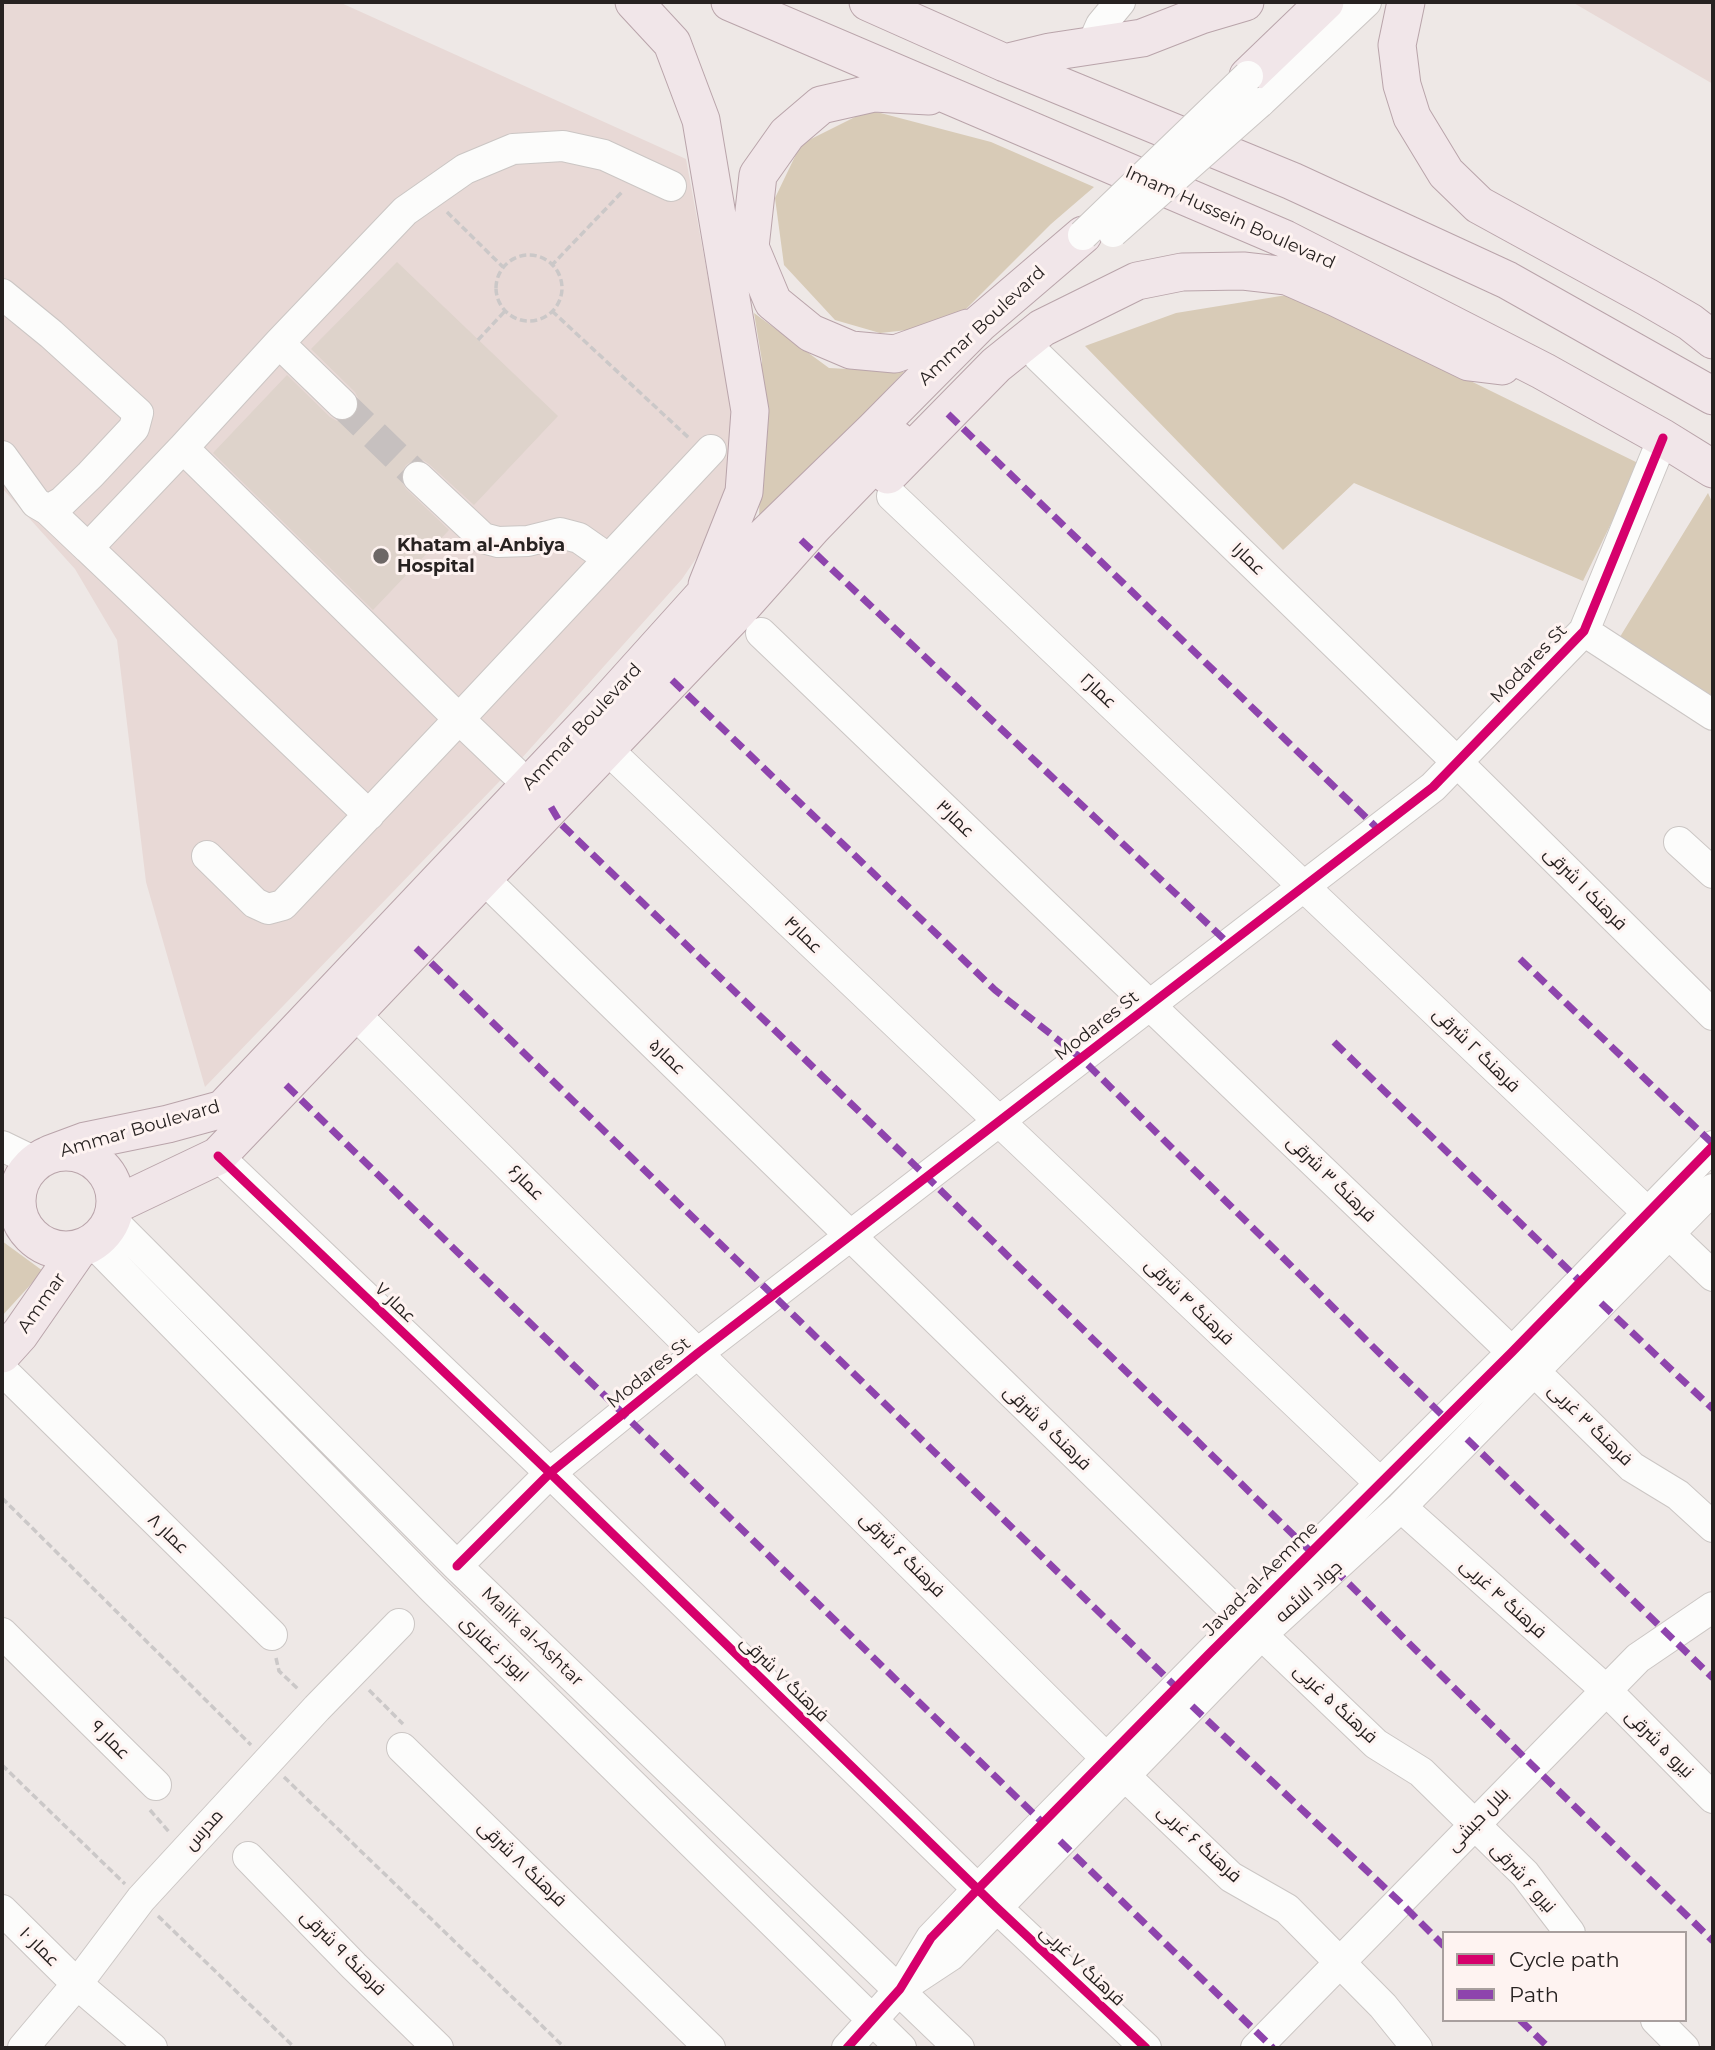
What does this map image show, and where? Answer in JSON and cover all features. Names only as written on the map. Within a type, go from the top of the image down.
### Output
[{"type":"main road","points":[[634,2],[672,43],[701,120],[750,411],[744,492],[703,596]]},
{"type":"main road","name":"Imam Hussein Boulevard","points":[[730,2],[1285,239],[1543,371],[1713,469]]},
{"type":"main road","points":[[868,2],[1004,63],[1292,181],[1507,280],[1713,396]]},
{"type":"main road","points":[[1004,63],[1050,52],[1142,38],[1201,15],[1245,2]]},
{"type":"main road","points":[[1253,90],[1325,2]]},
{"type":"main road","points":[[1406,2],[1397,45],[1402,85],[1412,117],[1446,173],[1479,205],[1647,297],[1690,322],[1713,340]]},
{"type":"main road","points":[[953,97],[874,93],[821,105],[787,134],[758,175],[750,247],[773,302],[811,333],[850,350],[895,354],[979,324]]},
{"type":"main road","name":"Ammar Boulevard","points":[[100,1229],[218,1156],[483,878],[603,706],[703,596],[979,324],[1089,242]]},
{"type":"main road","name":"Ammar Boulevard","points":[[19,1162],[85,1141],[223,1110],[539,796],[607,749],[738,611],[812,528],[992,339],[1089,242]]},
{"type":"main road","points":[[812,528],[876,487],[996,365],[1042,328],[1137,281],[1182,272],[1243,271],[1287,276],[1469,362],[1543,371]]},
{"type":"main road","points":[[66,1151],[83,1154],[98,1163],[114,1190],[100,1229],[62,1251],[31,1237],[21,1223],[16,1207],[19,1162],[66,1151]]},
{"type":"main road","name":"Ammar","points":[[2,1354],[100,1229]]},
{"type":"street","points":[[1092,45],[1101,25],[1120,2]]},
{"type":"street","points":[[1089,242],[1253,90],[1366,2]]},
{"type":"street","points":[[88,548],[405,211],[466,169],[513,149],[563,146],[604,155],[671,186]]},
{"type":"street","points":[[2,294],[51,334],[138,413],[134,428],[83,483],[62,502],[48,510]]},
{"type":"street","points":[[279,344],[342,404]]},
{"type":"street","name":"عمار۱","points":[[1039,357],[1457,762]]},
{"type":"street","name":"Modares St","points":[[457,1566],[550,1473],[698,1353],[1433,787],[1584,631],[1663,438]]},
{"type":"street","points":[[183,448],[539,796]]},
{"type":"street","points":[[207,856],[255,903],[268,909],[283,905],[709,453]]},
{"type":"street","points":[[2,456],[36,503],[48,510],[369,815]]},
{"type":"street","points":[[418,477],[483,538],[498,542],[528,541],[560,533],[579,538],[609,559]]},
{"type":"street","name":"عمار۲","points":[[892,496],[1304,886]]},
{"type":"street","points":[[1584,631],[1713,715]]},
{"type":"street","name":"عمار۳","points":[[761,633],[1150,1005]]},
{"type":"street","name":"عمار۴","points":[[607,749],[999,1122]]},
{"type":"street","name":"فرهنک ۱ شرقی","points":[[1457,762],[1713,1015]]},
{"type":"street","points":[[1679,842],[1713,873]]},
{"type":"street","name":"عمار۵","points":[[483,878],[850,1236]]},
{"type":"street","name":"فرهنگ ۲ شرقی","points":[[1304,886],[1648,1213]]},
{"type":"street","name":"فرهنگ ۳ شرقی","points":[[1150,1005],[1512,1352]]},
{"type":"street","name":"عمار۶","points":[[354,1013],[698,1353]]},
{"type":"street","name":"فرهنگ ۴ شرقی","points":[[999,1122],[1380,1483]]},
{"type":"street","name":"Javad-al-Aemme","points":[[1253,1627],[1380,1483],[1713,1146]]},
{"type":"street","name":"عمار ۷","points":[[218,1156],[550,1473]]},
{"type":"street","name":"جواد الائمه","points":[[900,1989],[950,1955],[987,1898],[1253,1627],[1401,1507],[1713,1189]]},
{"type":"street","name":"Malik al-Ashtar","points":[[100,1229],[457,1566],[960,2048]]},
{"type":"street","name":"ابوذر غفاری","points":[[100,1229],[433,1589],[901,2048]]},
{"type":"street","points":[[1669,1234],[1713,1276]]},
{"type":"street","name":"فرهنگ ۵ شرقی","points":[[850,1236],[1253,1627]]},
{"type":"street","name":"فرهنگ ۶ شرقی","points":[[698,1353],[1115,1767]]},
{"type":"street","name":"عمار ۸","points":[[2,1370],[272,1635]]},
{"type":"street","name":"فرهنگ ۳ غربی","points":[[1534,1371],[1632,1467],[1678,1495],[1713,1527]]},
{"type":"street","name":"فرهنگ ۷ شرقی","points":[[550,1473],[987,1898]]},
{"type":"street","name":"فرهنگ ۴ غربی","points":[[1401,1507],[1606,1690]]},
{"type":"street","name":"بلال حبشی","points":[[1255,2048],[1637,1658],[1713,1607]]},
{"type":"street","name":"مدرس","points":[[23,2048],[77,1984],[141,1899],[399,1623]]},
{"type":"street","name":"فرهنگ ۵ غربی","points":[[1253,1627],[1376,1744],[1420,1772],[1474,1825]]},
{"type":"street","name":"عمار ۹","points":[[2,1633],[156,1785]]},
{"type":"street","name":"نیرو ۵ شرقی","points":[[1606,1690],[1713,1798]]},
{"type":"street","name":"فرهنگ ۸ شرقی","points":[[402,1748],[710,2048]]},
{"type":"street","name":"فرهنگ ۶ غربی","points":[[1115,1767],[1231,1877],[1287,1909],[1383,2006],[1417,2048]]},
{"type":"street","name":"نیرو ۶ شرقی","points":[[1474,1825],[1525,1874],[1568,1931]]},
{"type":"street","name":"فرهنگ ۹ شرقی","points":[[248,1857],[438,2048]]},
{"type":"street","name":"فرهنگ ۷ غربی","points":[[987,1898],[1146,2048]]},
{"type":"street","name":"عمار ۱۰","points":[[2,1909],[77,1984],[152,2048]]},
{"type":"street","points":[[847,2048],[900,1989]]},
{"type":"street","points":[[1658,2022],[1684,2048]]},
{"type":"path","points":[[551,266],[641,172]]},
{"type":"path","points":[[429,194],[503,267]]},
{"type":"path","points":[[531,255],[546,260],[551,266],[557,271],[562,287],[559,302],[549,315],[534,321],[518,320],[505,312],[497,298],[496,282],[503,267],[515,258],[531,255]]},
{"type":"path","points":[[552,311],[709,453]]},
{"type":"path","points":[[478,340],[505,312]]},
{"type":"path","points":[[2,1498],[268,1762],[565,2048]]},
{"type":"path","points":[[272,1635],[279,1671],[317,1708]]},
{"type":"path","points":[[352,1672],[403,1724],[402,1748]]},
{"type":"path","points":[[2,1765],[295,2048]]},
{"type":"path","points":[[156,1785],[142,1800],[185,1850]]},
{"type":"shaded area","name":"Khatam al-Anbiya Hospital","points":[[2,2],[339,2],[686,159],[733,413],[730,484],[706,544],[682,579],[521,759],[205,1087],[146,882],[117,640],[75,569],[2,488]]},
{"type":"shaded area","points":[[1572,2],[1713,2],[1713,84]]},
{"type":"shaded area","points":[[869,110],[991,142],[1094,187],[1051,224],[962,313],[944,326],[880,333],[835,320],[784,265],[775,198],[801,144]]},
{"type":"shaded area","points":[[1293,294],[1640,464],[1583,581],[1354,483],[1283,550],[1085,346],[1176,313]]},
{"type":"shaded area","points":[[754,313],[829,368],[904,372],[759,523],[762,361]]},
{"type":"shaded area","points":[[1708,493],[1713,504],[1713,706],[1615,645]]},
{"type":"shaded area","points":[[2,1241],[43,1271],[2,1316]]},
{"type":"building","points":[[397,262],[558,416],[474,505],[423,460],[414,460],[406,465],[401,481],[406,489],[449,530],[373,610],[213,453],[287,375],[330,417],[337,421],[346,421],[355,416],[359,400],[355,392],[311,349]]},
{"type":"tunnel","points":[[342,404],[418,477]]},
{"type":"marked path","points":[[948,414],[1378,829]]},
{"type":"marked path","points":[[801,540],[1229,944]]},
{"type":"marked path","points":[[672,680],[995,990],[1081,1058],[1445,1418]]},
{"type":"marked path","points":[[551,807],[561,824],[1311,1552]]},
{"type":"marked path","points":[[416,948],[1176,1687]]},
{"type":"marked path","points":[[1520,959],[1713,1144]]},
{"type":"marked path","points":[[1334,1042],[1581,1282]]},
{"type":"marked path","points":[[286,1085],[1043,1823]]},
{"type":"marked path","points":[[1601,1303],[1713,1409]]},
{"type":"marked path","points":[[1467,1439],[1713,1678]]},
{"type":"marked path","points":[[1334,1569],[1713,1941]]},
{"type":"marked path","points":[[1192,1706],[1442,1944]]},
{"type":"marked path","points":[[1060,1841],[1273,2048]]},
{"type":"marked path","points":[[1522,2022],[1549,2048]]},
{"type":"cycle path","points":[[457,1566],[550,1473],[698,1353],[1433,787],[1584,631],[1663,438]]},
{"type":"cycle path","points":[[847,2048],[900,1989],[931,1938],[978,1889],[1713,1146]]},
{"type":"cycle path","points":[[218,1156],[550,1473],[996,1907],[1146,2048]]},
{"type":"place","name":"Khatam al-Anbiya Hospital","points":[[381,556]]}]
